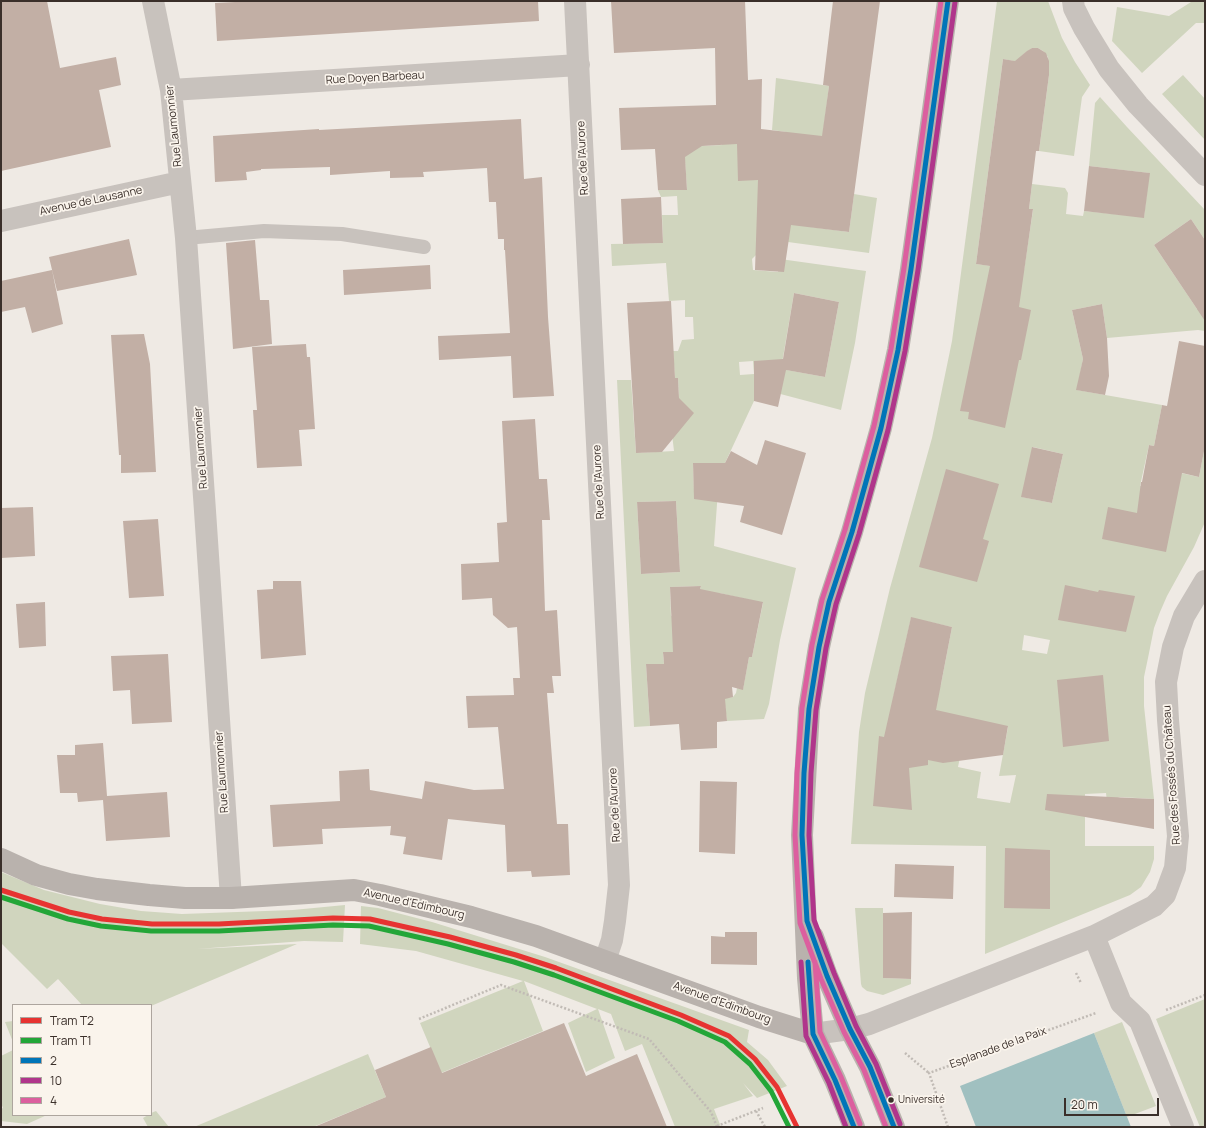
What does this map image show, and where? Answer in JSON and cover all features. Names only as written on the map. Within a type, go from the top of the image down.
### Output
[{"type":"main road","points":[[854,1127],[836,1080],[812,1034],[802,835],[808,717],[819,647],[829,602],[852,532],[881,428],[898,350],[911,269],[948,1]]},
{"type":"main road","name":"Avenue d'Edimbourg","points":[[1,859],[36,874],[69,884],[97,889],[185,898],[231,898],[354,890],[380,895],[471,917],[536,936],[759,1018],[812,1034]]},
{"type":"main road","points":[[807,920],[827,976],[850,1029],[870,1067],[894,1127]]},
{"type":"street","name":"Rue Laumonnier","points":[[153,1],[171,90],[186,238],[231,898]]},
{"type":"street","name":"Rue de l'Aurore","points":[[575,1],[619,885],[612,940],[604,961]]},
{"type":"street","points":[[1073,1],[1074,8],[1084,28],[1110,69],[1138,106],[1205,175]]},
{"type":"street","name":"Rue Doyen Barbeau","points":[[171,90],[579,65]]},
{"type":"street","name":"Avenue de Lausanne","points":[[1,220],[180,182]]},
{"type":"street","name":"Rue des Fossés du Château","points":[[1094,936],[1154,906],[1165,895],[1175,868],[1178,836],[1166,682],[1173,647],[1184,616],[1205,582]]},
{"type":"street","points":[[812,1034],[850,1029],[874,1022],[1094,936],[1121,1003],[1140,1021],[1183,1127]]},
{"type":"lane","points":[[186,238],[264,231],[342,234],[424,247]]},
{"type":"path","points":[[419,1019],[501,985],[649,1039],[711,1112],[717,1127],[763,1108]]},
{"type":"path","points":[[1178,1006],[1205,995]]},
{"type":"path","name":"Esplanade de la Paix","points":[[929,1073],[1121,1003]]},
{"type":"path","points":[[905,1053],[929,1073],[948,1127]]},
{"type":"path","points":[[756,1111],[765,1127]]},
{"type":"green space","points":[[997,1],[1048,1],[1062,38],[1090,85],[1082,97],[1074,156],[1039,151],[1049,75],[1048,57],[1038,48],[1032,48],[1024,54],[1019,62],[1003,59],[976,264],[1024,270],[1033,210],[1029,209],[1032,184],[1065,188],[1068,193],[1066,214],[1083,216],[1084,211],[1144,217],[1149,173],[1089,166],[1095,103],[1100,97],[1205,210],[1205,240],[1191,219],[1154,245],[1197,309],[1205,304],[1205,331],[1198,330],[1107,338],[1102,304],[1072,310],[1083,359],[1077,390],[1162,405],[1154,446],[1149,445],[1140,486],[1163,490],[1167,470],[1199,477],[1205,446],[1205,522],[1194,547],[1167,596],[1160,612],[1154,628],[1144,677],[1144,706],[1154,799],[1120,797],[1107,802],[1106,793],[1085,794],[1085,846],[1154,846],[1154,859],[1150,872],[1141,887],[1130,895],[985,954],[986,846],[851,844],[859,732],[865,693],[890,588],[932,438],[952,341]],"holes":[[[1033,447],[1063,454],[1052,503],[1022,497]],[[911,618],[952,627],[941,684],[930,708],[893,699]],[[1024,635],[1050,640],[1047,654],[1022,650]],[[1008,727],[999,776],[1016,775],[1010,803],[977,798],[981,772],[958,767],[964,737]]]},
{"type":"green space","points":[[1205,1],[1205,23],[1196,23],[1142,73],[1112,41],[1117,7],[1169,16],[1191,2]]},
{"type":"green space","points":[[1183,75],[1205,99],[1205,140],[1162,94]]},
{"type":"green space","points":[[776,78],[829,86],[820,158],[784,153],[786,132],[772,130]]},
{"type":"green space","points":[[727,122],[758,179],[811,227],[849,232],[854,194],[877,198],[869,253],[788,242],[756,255],[752,259],[753,270],[778,272],[780,259],[866,271],[855,343],[841,410],[754,387],[754,401],[725,463],[693,464],[694,490],[718,490],[714,546],[796,568],[780,640],[769,704],[764,719],[727,721],[724,698],[733,697],[737,688],[743,689],[749,657],[752,657],[763,603],[719,593],[701,708],[663,653],[664,664],[646,664],[650,726],[634,727],[617,380],[631,380],[636,453],[674,451],[671,426],[679,398],[678,378],[675,378],[673,351],[678,351],[682,340],[694,339],[693,317],[685,317],[685,300],[669,301],[666,263],[612,266],[611,244],[663,243],[662,215],[678,215],[677,196],[661,197],[658,190],[687,189],[684,147],[722,145]],"holes":[[[794,293],[839,302],[825,377],[781,369]],[[753,361],[754,374],[740,375],[739,362]],[[676,501],[680,572],[641,574],[637,502]],[[701,586],[695,604],[671,616],[670,587]]]},
{"type":"green space","points":[[1,872],[44,890],[100,904],[141,911],[182,914],[293,910],[345,905],[343,942],[304,941],[197,949],[297,944],[152,1006],[152,1004],[81,1004],[58,979],[47,989],[1,943]]},
{"type":"green space","points":[[361,906],[378,908],[432,922],[545,957],[749,1030],[747,1042],[768,1060],[787,1086],[757,1098],[743,1083],[753,1096],[714,1109],[721,1127],[675,1127],[642,1044],[625,1051],[611,1014],[598,1009],[615,1058],[586,1072],[568,1023],[597,1009],[524,981],[543,1031],[441,1073],[420,1023],[523,981],[416,951],[360,944]]},
{"type":"green space","points":[[855,908],[883,908],[883,978],[911,979],[911,984],[883,995],[867,991],[862,987]]},
{"type":"green space","points":[[1205,999],[1205,1127],[1200,1127],[1156,1019]]},
{"type":"green space","points":[[12,1021],[12,1040],[5,1022]]},
{"type":"green space","points":[[1122,1022],[1156,1106],[1127,1117],[1094,1033]]},
{"type":"green space","points":[[12,1050],[12,1116],[45,1116],[27,1124],[1,1121],[1,1109],[3,1108],[1,1103],[1,1056]]},
{"type":"green space","points":[[368,1054],[386,1097],[313,1127],[194,1127]]},
{"type":"green space","points":[[156,1111],[169,1127],[148,1127],[143,1118],[146,1116],[152,1116],[152,1113]]},
{"type":"water","points":[[1094,1033],[1131,1127],[976,1127],[960,1086]]},
{"type":"building","points":[[1,1],[47,1],[60,68],[116,57],[121,85],[99,90],[111,147],[1,171]]},
{"type":"building","points":[[255,1],[538,1],[539,21],[217,41],[215,3]]},
{"type":"building","points":[[611,1],[745,1],[748,80],[762,79],[761,129],[822,136],[829,86],[823,85],[833,1],[880,1],[849,232],[791,225],[784,272],[755,270],[758,180],[738,181],[737,144],[702,146],[685,157],[687,190],[658,190],[655,149],[621,150],[619,108],[716,105],[715,48],[614,53]]},
{"type":"building","points":[[1032,48],[1038,48],[1046,53],[1049,61],[1049,75],[1039,151],[1036,151],[1029,209],[1033,209],[1019,307],[1031,310],[1005,428],[968,419],[969,412],[960,411],[990,266],[976,264],[1003,59],[1015,61]]},
{"type":"building","points":[[521,119],[524,179],[542,177],[548,317],[554,396],[513,398],[511,356],[439,360],[438,336],[510,333],[504,239],[498,239],[496,202],[489,202],[487,168],[423,172],[424,177],[390,178],[390,171],[330,175],[330,167],[261,169],[246,172],[247,180],[215,182],[213,136]]},
{"type":"building","points":[[1089,166],[1150,173],[1144,218],[1084,211]]},
{"type":"building","points":[[661,197],[663,243],[623,244],[621,199]]},
{"type":"building","points":[[1191,219],[1205,240],[1205,321],[1154,245]]},
{"type":"building","points":[[129,239],[137,275],[57,291],[49,257]]},
{"type":"building","points":[[255,240],[260,300],[269,300],[272,344],[233,349],[226,243]]},
{"type":"building","points":[[430,265],[431,289],[344,295],[343,270]]},
{"type":"building","points":[[52,270],[63,324],[32,333],[25,307],[1,312],[1,281]]},
{"type":"building","points":[[794,293],[839,302],[825,377],[786,370],[778,407],[754,401],[754,361],[783,359]]},
{"type":"building","points":[[671,301],[675,378],[678,378],[679,398],[694,413],[662,452],[636,453],[627,303]]},
{"type":"building","points":[[1102,304],[1107,338],[1109,376],[1105,395],[1076,390],[1083,359],[1072,310]]},
{"type":"building","points":[[144,334],[150,364],[156,472],[121,473],[121,455],[119,455],[111,335]]},
{"type":"building","points":[[1179,341],[1205,346],[1205,446],[1199,477],[1182,473],[1166,552],[1102,539],[1108,507],[1137,513],[1141,482],[1149,445],[1154,446],[1162,405],[1167,406]]},
{"type":"building","points":[[306,344],[307,357],[310,357],[315,429],[299,430],[302,466],[257,468],[253,410],[257,410],[252,347]]},
{"type":"building","points":[[535,419],[539,479],[547,479],[550,520],[542,520],[545,611],[557,610],[561,676],[552,676],[554,693],[547,693],[557,824],[568,824],[570,875],[532,877],[531,871],[507,872],[505,825],[448,819],[442,860],[403,854],[406,837],[390,835],[391,826],[322,829],[323,844],[273,847],[270,805],[340,801],[339,771],[369,769],[370,790],[422,799],[425,781],[474,790],[504,789],[498,727],[468,728],[466,696],[514,695],[513,678],[520,678],[517,627],[508,628],[493,615],[492,598],[462,600],[461,564],[499,562],[497,523],[507,522],[502,421]]},
{"type":"building","points":[[765,440],[806,453],[782,535],[740,522],[744,506],[694,499],[693,463],[725,463],[731,451],[757,465]]},
{"type":"building","points":[[1032,447],[1063,454],[1052,503],[1021,497]]},
{"type":"building","points":[[946,469],[999,484],[983,539],[989,541],[977,582],[919,567]]},
{"type":"building","points":[[676,501],[680,572],[641,574],[637,502]]},
{"type":"building","points":[[33,507],[35,556],[1,558],[1,508]]},
{"type":"building","points":[[158,519],[164,596],[129,598],[123,521]]},
{"type":"building","points":[[273,581],[301,581],[306,655],[261,659],[257,590],[273,589]]},
{"type":"building","points":[[1065,585],[1098,592],[1099,590],[1135,596],[1126,632],[1058,620]]},
{"type":"building","points":[[701,586],[700,589],[763,602],[752,657],[749,657],[743,690],[732,687],[733,697],[725,699],[727,721],[717,722],[717,748],[681,750],[679,724],[650,726],[646,664],[664,664],[663,652],[673,652],[670,587]]},
{"type":"building","points":[[45,602],[46,646],[19,648],[16,604]]},
{"type":"building","points":[[911,617],[952,627],[936,710],[1008,726],[1003,755],[943,763],[928,760],[928,765],[909,768],[912,810],[873,806],[879,736],[884,737]]},
{"type":"building","points":[[168,654],[172,722],[132,724],[130,690],[113,691],[111,656]]},
{"type":"building","points":[[1103,675],[1109,741],[1063,747],[1057,680]]},
{"type":"building","points":[[103,743],[107,796],[167,792],[170,837],[106,841],[103,800],[78,802],[77,793],[60,793],[57,755],[75,755],[75,745]]},
{"type":"building","points":[[700,781],[737,782],[735,854],[699,852]]},
{"type":"building","points":[[1047,794],[1154,799],[1154,829],[1045,810]]},
{"type":"building","points":[[1005,848],[1050,850],[1050,909],[1004,908]]},
{"type":"building","points":[[895,864],[954,866],[953,899],[894,897]]},
{"type":"building","points":[[912,912],[911,979],[883,978],[883,913]]},
{"type":"building","points":[[725,932],[757,932],[757,965],[711,964],[711,936],[725,937]]},
{"type":"building","points":[[564,1023],[586,1076],[637,1054],[667,1127],[314,1127],[386,1097],[375,1070],[431,1047],[442,1073]]},
{"type":"tram line","name":"T2","points":[[1,890],[69,912],[102,919],[152,924],[219,924],[333,918],[370,919],[450,937],[516,955],[556,968],[681,1015],[729,1036],[755,1059],[777,1087],[797,1127]]},
{"type":"tram line","name":"T1","points":[[1,897],[68,919],[101,926],[151,931],[219,931],[333,925],[369,926],[448,944],[514,962],[554,975],[678,1021],[725,1042],[750,1064],[771,1091],[789,1127]]},
{"type":"transit line","name":"4","points":[[886,1127],[864,1070],[844,1032],[821,979],[800,923],[795,835],[797,773],[802,708],[812,645],[822,600],[845,530],[874,426],[891,349],[904,268],[941,1]]},
{"type":"transit line","name":"2","points":[[894,1127],[870,1067],[850,1029],[827,976],[807,921],[802,835],[804,773],[809,709],[819,647],[829,602],[852,532],[881,428],[898,350],[911,269],[948,1]]},
{"type":"transit line","name":"10","points":[[900,1124],[876,1064],[856,1026],[814,920],[809,835],[811,773],[816,710],[826,648],[836,604],[859,534],[888,430],[905,351],[918,270],[955,2]]},
{"type":"transit line","name":"10","points":[[801,962],[806,1036],[829,1083],[846,1127]]},
{"type":"transit line","name":"2","points":[[808,962],[813,1034],[835,1080],[854,1127]]},
{"type":"transit line","name":"4","points":[[815,962],[820,1032],[841,1077],[860,1124]]},
{"type":"place","name":"Université","points":[[891,1100]]}]
